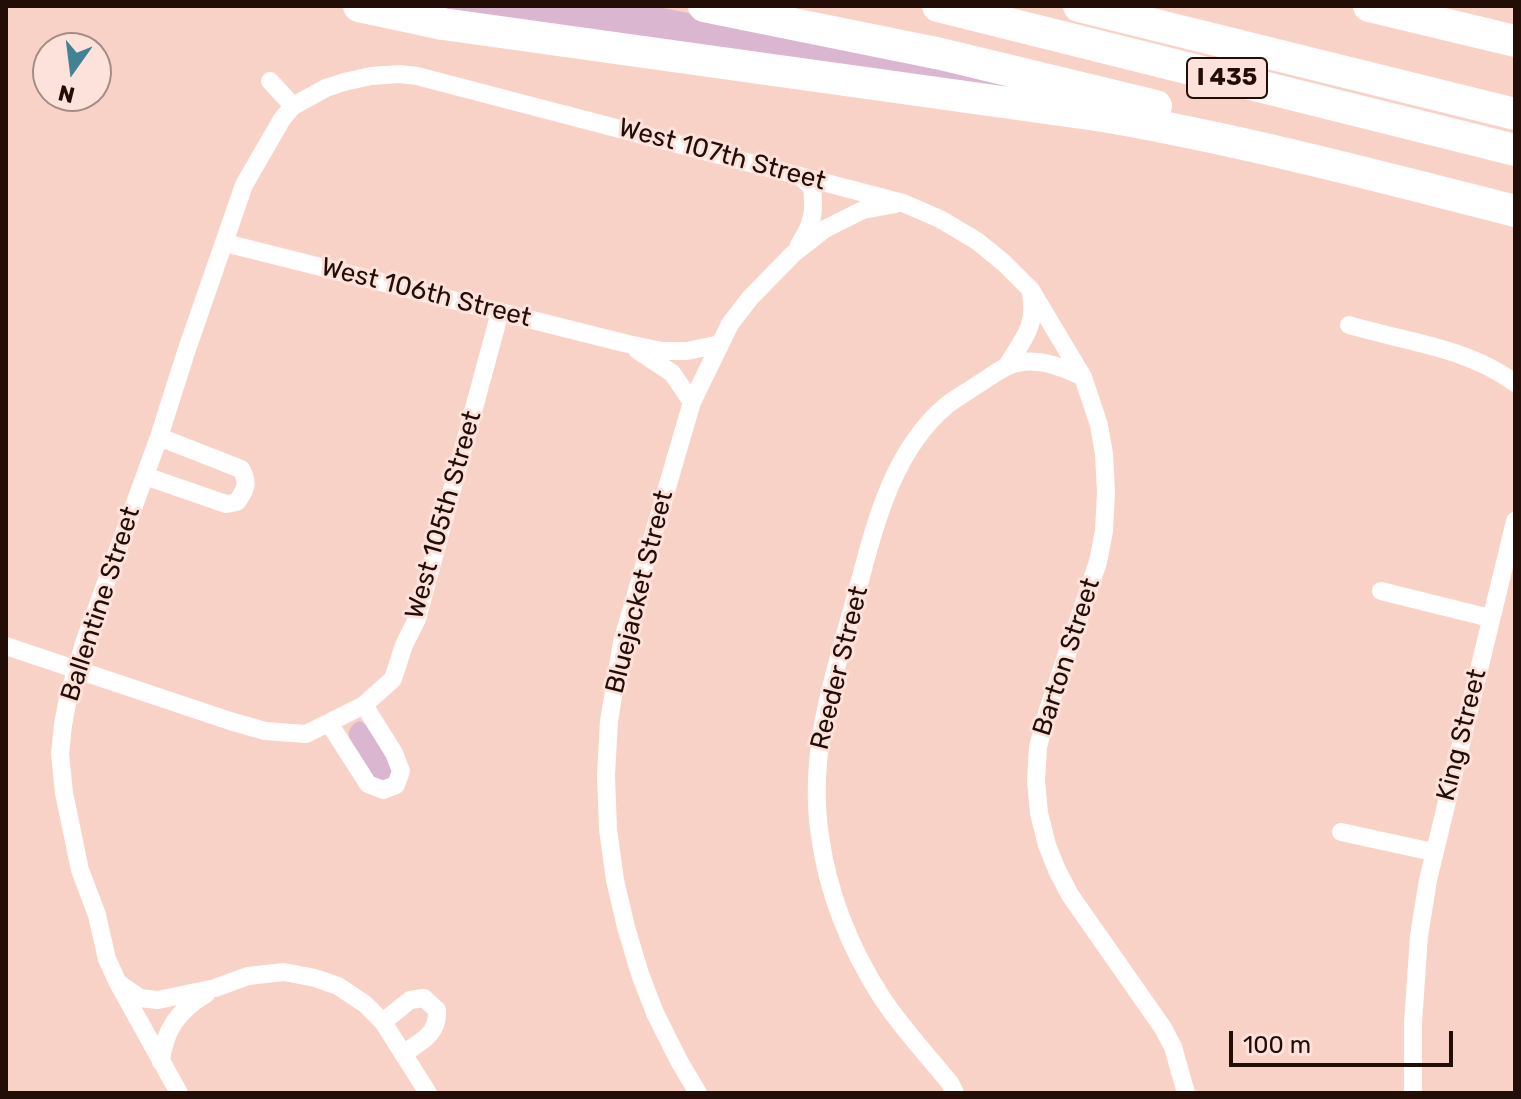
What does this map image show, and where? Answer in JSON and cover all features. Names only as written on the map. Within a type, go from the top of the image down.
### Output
[{"type":"highway","points":[[359,6],[443,24],[548,40],[1103,116],[1181,130],[1356,170],[1515,211]]},
{"type":"highway","points":[[704,6],[941,54],[1065,83],[1307,145],[1356,170]]},
{"type":"highway","name":"I 435","points":[[938,6],[1515,150]]},
{"type":"highway","name":"I 435","points":[[1079,6],[1515,114]]},
{"type":"highway","points":[[1369,6],[1515,41]]},
{"type":"street","name":"West 107th Street","points":[[293,106],[344,82],[371,76],[417,76],[903,203],[940,219],[977,241],[1004,263],[1031,290],[1083,377]]},
{"type":"street","points":[[270,81],[293,106]]},
{"type":"street","name":"Ballentine Street","points":[[179,1093],[107,959],[97,915],[80,870],[64,793],[60,754],[63,725],[84,643],[159,437],[244,185],[282,119],[293,106]]},
{"type":"street","name":"Bluejacket Street","points":[[793,254],[808,230],[815,207],[812,187],[798,175]]},
{"type":"street","name":"Bluejacket Street","points":[[698,1093],[655,1013],[640,974],[615,880],[606,776],[609,721],[622,642],[692,402],[730,324],[750,298],[793,254],[825,229],[863,210],[903,203]]},
{"type":"street","name":"West 106th Street","points":[[225,243],[662,351],[687,351],[720,344]]},
{"type":"street","name":"Reeder Street","points":[[1006,367],[1032,324],[1034,309],[1031,290]]},
{"type":"street","name":"West 105th Street","points":[[6,646],[265,731],[306,734],[364,705],[393,679],[404,645],[417,619],[500,312]]},
{"type":"street","points":[[1349,325],[1467,356],[1515,383]]},
{"type":"street","name":"West 106th Street","points":[[628,344],[672,373],[692,402]]},
{"type":"street","name":"Reeder Street","points":[[956,1090],[883,1000],[857,955],[828,879],[819,834],[817,759],[829,691],[888,490],[924,428],[947,405],[1006,367],[1022,362],[1058,365],[1083,377]]},
{"type":"street","name":"Barton Street","points":[[1083,377],[1099,425],[1104,454],[1104,531],[1098,562],[1038,747],[1036,781],[1039,813],[1047,845],[1070,895],[1163,1028],[1173,1047],[1186,1093]]},
{"type":"street","name":"Ballentine Street","points":[[145,476],[226,504],[237,502],[245,490],[246,478],[241,469],[159,437]]},
{"type":"street","name":"King Street","points":[[1413,1093],[1413,1023],[1419,936],[1433,852],[1515,521]]},
{"type":"street","points":[[1381,591],[1490,618]]},
{"type":"street","points":[[329,723],[368,784],[383,790],[396,785],[401,771],[394,753],[364,705]]},
{"type":"street","points":[[1341,832],[1433,852]]},
{"type":"street","points":[[118,983],[140,998],[158,1000],[215,988],[248,976],[284,972],[338,986],[365,1004],[383,1022],[428,1093]]},
{"type":"street","points":[[161,1062],[162,1047],[172,1024],[189,1004],[215,988]]},
{"type":"street","points":[[383,1022],[410,1000],[424,998],[437,1010],[438,1020],[433,1032],[404,1053]]},
{"type":"shaded area","points":[[423,6],[654,6],[890,55],[1048,96]]},
{"type":"shaded area","points":[[359,721],[376,734],[393,769],[389,780],[375,781],[349,738],[351,728]]}]
